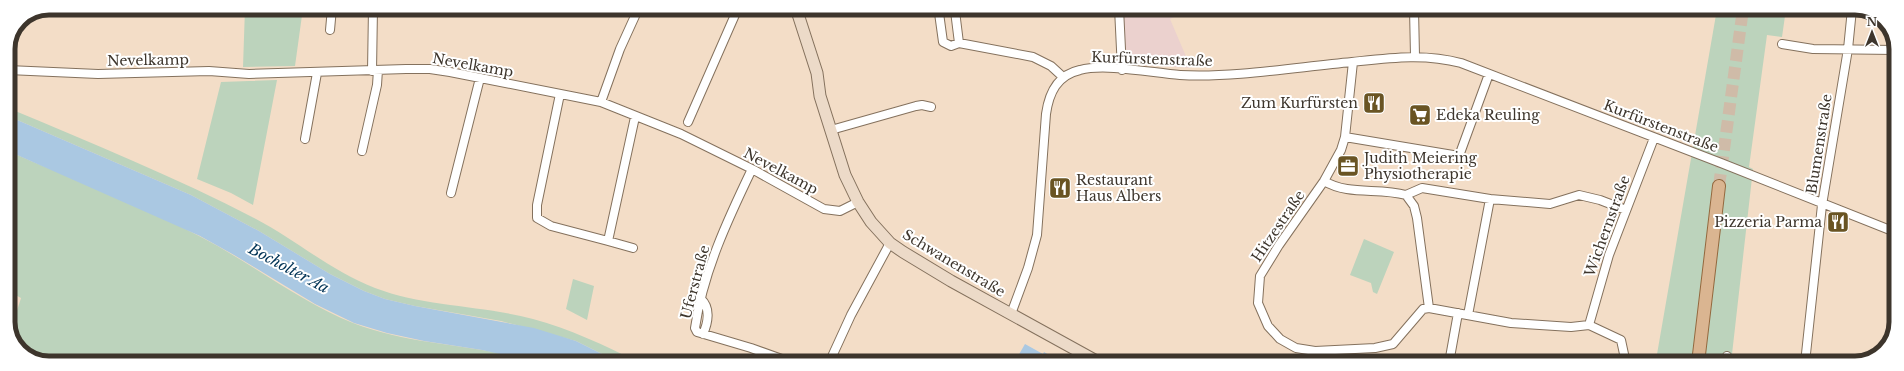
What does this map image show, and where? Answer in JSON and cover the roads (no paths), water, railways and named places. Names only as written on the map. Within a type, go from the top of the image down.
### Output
[{"type":"main road","points":[[1699,356],[1719,186]]},
{"type":"street","points":[[330,30],[331,15]]},
{"type":"street","points":[[362,151],[377,85],[373,15]]},
{"type":"street","points":[[601,102],[620,50],[635,15]]},
{"type":"street","points":[[688,122],[735,15]]},
{"type":"street","name":"Schwanenstraße","points":[[798,15],[817,73],[820,96],[845,175],[858,202],[871,222],[890,243],[952,281],[1087,356]]},
{"type":"street","points":[[939,15],[943,42],[951,46],[959,43],[1033,57],[1051,66],[1063,78]]},
{"type":"street","points":[[956,15],[959,43]]},
{"type":"street","points":[[1119,15],[1122,70]]},
{"type":"street","points":[[1414,15],[1415,56]]},
{"type":"street","name":"Blumenstraße","points":[[1806,356],[1822,204],[1848,49],[1851,15]]},
{"type":"street","points":[[1782,44],[1813,49],[1889,50]]},
{"type":"street","name":"Kurfürstenstraße","points":[[1011,314],[1028,268],[1037,235],[1046,114],[1049,98],[1054,88],[1063,78],[1081,69],[1179,74],[1229,74],[1415,56],[1447,59],[1721,163],[1889,230]]},
{"type":"street","name":"Hitzestraße","points":[[1353,62],[1345,137],[1341,150],[1324,181],[1279,244],[1260,276],[1258,303],[1268,326],[1280,339],[1290,346],[1306,350],[1374,348],[1393,344],[1423,309],[1429,308]]},
{"type":"street","name":"Nevelkamp","points":[[15,70],[98,74],[209,71],[249,74],[430,69],[601,102],[635,117],[681,134],[752,169],[824,209],[840,211],[858,202]]},
{"type":"street","points":[[305,139],[317,73]]},
{"type":"street","points":[[1345,137],[1459,156],[1489,74]]},
{"type":"street","points":[[451,194],[480,78]]},
{"type":"street","points":[[560,94],[537,205],[537,218],[551,226],[608,240],[633,248]]},
{"type":"street","points":[[831,130],[916,106],[922,105],[931,107]]},
{"type":"street","points":[[608,240],[635,117]]},
{"type":"street","name":"Wichernstraße","points":[[1589,325],[1605,268],[1654,138]]},
{"type":"street","name":"Uferstraße","points":[[752,169],[726,224],[701,299],[695,328],[698,332],[703,334],[773,356]]},
{"type":"street","points":[[1324,181],[1343,189],[1396,192],[1406,195],[1414,206],[1417,218],[1429,308],[1519,323],[1571,327],[1589,325],[1621,340],[1623,356]]},
{"type":"street","points":[[1406,195],[1422,188],[1490,199],[1550,204],[1579,195],[1600,200],[1626,210]]},
{"type":"street","points":[[1468,315],[1490,199]]},
{"type":"street","points":[[832,356],[851,315],[890,243]]},
{"type":"street","points":[[1450,356],[1458,314]]},
{"type":"water","name":"Bocholter Aa","points":[[15,119],[191,195],[259,231],[330,274],[364,291],[385,299],[415,306],[534,328],[576,341],[606,356],[509,356],[387,333],[354,323],[315,304],[200,236],[15,154]]},
{"type":"water","points":[[1025,344],[1043,354],[1044,352],[1051,356],[1018,356]]},
{"type":"tunnel","points":[[1719,186],[1742,15]]},
{"type":"place","name":"Zum Kurfürsten","points":[[1374,103]]},
{"type":"place","name":"Edeka Reuling","points":[[1420,115]]},
{"type":"place","name":"Judith Meiering Physiotherapie","points":[[1348,166]]},
{"type":"place","name":"Restaurant Haus Albers","points":[[1060,188]]},
{"type":"place","name":"Pizzeria Parma","points":[[1838,222]]}]
